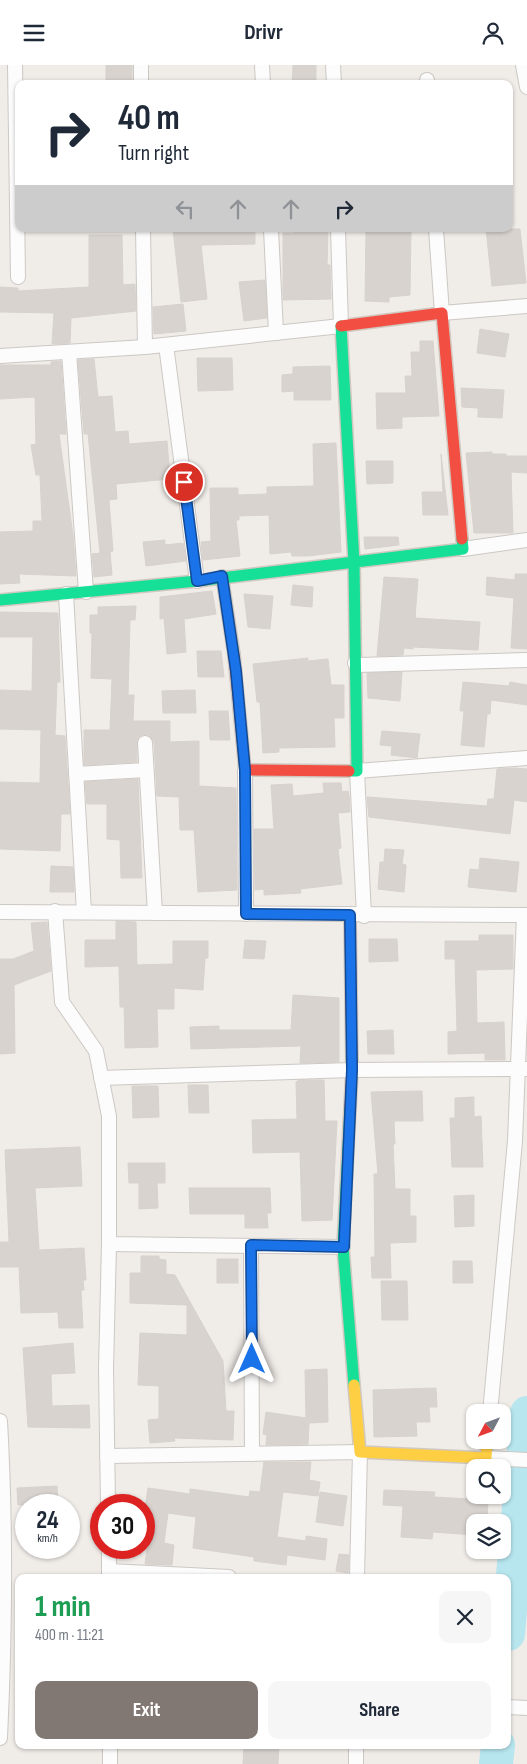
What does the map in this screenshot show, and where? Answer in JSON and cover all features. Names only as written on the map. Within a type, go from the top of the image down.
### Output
[{"type":"street","points":[[15,65],[15,80]]},
{"type":"street","points":[[141,65],[141,80]]},
{"type":"street","points":[[262,65],[263,80]]},
{"type":"street","points":[[334,65],[334,80]]},
{"type":"street","points":[[523,65],[527,87]]},
{"type":"street","points":[[17,232],[18,277]]},
{"type":"street","points":[[143,232],[145,347]]},
{"type":"street","points":[[271,232],[276,333]]},
{"type":"street","points":[[338,232],[341,326],[354,563],[356,663],[357,915],[344,1247],[360,1452],[357,1574]]},
{"type":"street","points":[[436,232],[463,549]]},
{"type":"street","points":[[0,356],[145,347],[442,313],[527,306]]},
{"type":"street","points":[[166,345],[197,581]]},
{"type":"street","points":[[69,352],[86,592]]},
{"type":"street","points":[[0,600],[197,581],[222,576],[354,563],[527,540]]},
{"type":"street","points":[[222,576],[236,671],[245,770],[246,914]]},
{"type":"street","points":[[66,594],[84,912]]},
{"type":"street","points":[[356,663],[359,665],[527,660]]},
{"type":"street","points":[[145,743],[155,913]]},
{"type":"street","points":[[245,770],[357,771],[527,758]]},
{"type":"street","points":[[76,774],[146,770]]},
{"type":"street","points":[[55,911],[62,1002],[96,1051],[109,1116],[109,1244],[106,1369],[108,1494]]},
{"type":"street","points":[[0,912],[526,915],[523,1069],[491,1404]]},
{"type":"street","points":[[101,1078],[352,1070],[523,1069]]},
{"type":"street","points":[[109,1244],[344,1247]]},
{"type":"street","points":[[251,1245],[252,1454]]},
{"type":"street","points":[[0,1421],[4,1482],[3,1677],[0,1738]]},
{"type":"street","points":[[486,1458],[487,1449]]},
{"type":"street","points":[[107,1456],[360,1452],[527,1460]]},
{"type":"street","points":[[109,1559],[109,1574]]},
{"type":"street","points":[[511,1707],[527,1708]]},
{"type":"street","points":[[110,1749],[110,1764]]},
{"type":"street","points":[[356,1749],[356,1764]]},
{"type":"building","points":[[106,65],[132,65],[132,80],[106,80]]},
{"type":"building","points":[[293,65],[316,65],[316,80],[292,80]]},
{"type":"building","points":[[513,229],[520,229],[526,283],[492,286],[486,232],[513,232]]},
{"type":"building","points":[[173,232],[255,232],[255,244],[201,245],[207,299],[181,302]]},
{"type":"building","points":[[328,232],[327,265],[330,265],[331,299],[283,300],[283,233]]},
{"type":"building","points":[[366,232],[411,232],[410,295],[389,297],[389,302],[365,301]]},
{"type":"building","points":[[89,235],[122,235],[123,285],[135,284],[136,311],[71,318],[70,343],[52,344],[54,313],[0,312],[0,287],[18,288],[18,291],[89,287]]},
{"type":"building","points":[[265,280],[267,318],[244,321],[239,282]]},
{"type":"building","points":[[183,304],[186,331],[154,334],[153,307]]},
{"type":"building","points":[[480,329],[509,334],[505,357],[477,353]]},
{"type":"building","points":[[420,341],[433,341],[439,416],[402,417],[402,428],[377,429],[376,393],[406,393],[405,376],[412,376],[411,352],[420,352]]},
{"type":"building","points":[[197,358],[232,358],[233,390],[198,391]]},
{"type":"building","points":[[94,359],[98,397],[112,396],[115,432],[128,431],[129,444],[167,441],[170,479],[116,484],[117,499],[109,500],[113,551],[110,552],[112,575],[94,577],[92,554],[109,552],[100,553],[88,434],[84,434],[78,360]]},
{"type":"building","points":[[61,361],[66,434],[59,434],[73,535],[76,576],[19,574],[20,583],[0,584],[0,532],[33,531],[33,521],[42,521],[40,475],[36,475],[31,445],[36,444],[35,397],[0,399],[0,365],[51,365],[51,362]]},
{"type":"building","points":[[330,366],[331,400],[294,400],[294,391],[282,392],[282,375],[293,374],[293,367]]},
{"type":"building","points":[[461,388],[504,390],[502,418],[478,417],[478,408],[462,407]]},
{"type":"building","points":[[336,443],[341,552],[308,556],[292,556],[291,552],[270,554],[269,515],[239,516],[239,520],[236,520],[240,556],[203,560],[201,542],[211,541],[210,488],[238,488],[238,495],[267,494],[267,487],[314,486],[313,444]]},
{"type":"building","points":[[492,452],[492,454],[506,454],[506,456],[527,456],[527,473],[511,472],[513,533],[474,533],[466,453]]},
{"type":"building","points":[[441,454],[448,515],[423,515],[422,492],[443,492]]},
{"type":"building","points":[[366,461],[393,461],[393,483],[367,484]]},
{"type":"building","points":[[364,537],[398,537],[399,545],[365,549]]},
{"type":"building","points":[[165,540],[165,545],[183,543],[186,561],[146,566],[143,542]]},
{"type":"building","points":[[515,574],[527,574],[527,649],[511,648],[514,598],[486,595],[487,577],[515,580]]},
{"type":"building","points":[[384,577],[418,579],[415,618],[480,622],[478,650],[413,647],[413,649],[404,648],[403,655],[377,656]]},
{"type":"building","points":[[293,585],[313,587],[312,607],[291,605]]},
{"type":"building","points":[[212,591],[216,614],[184,619],[186,652],[167,654],[164,618],[160,619],[160,597]]},
{"type":"building","points":[[244,594],[273,596],[270,629],[248,627]]},
{"type":"building","points":[[136,606],[135,620],[130,620],[128,695],[134,695],[133,721],[170,721],[170,742],[199,741],[199,786],[236,788],[237,890],[198,892],[194,830],[180,830],[179,797],[157,796],[154,742],[149,735],[141,735],[137,740],[137,762],[84,765],[84,730],[110,730],[112,679],[91,678],[92,633],[90,633],[90,615],[98,615],[98,607]]},
{"type":"building","points":[[0,612],[58,613],[60,682],[57,682],[55,735],[65,736],[70,814],[61,814],[60,851],[0,849],[0,782],[40,783],[41,730],[0,729],[0,690],[32,691],[33,637],[0,637]]},
{"type":"building","points":[[197,651],[221,651],[224,677],[198,677]]},
{"type":"building","points":[[308,658],[308,661],[328,659],[331,685],[344,685],[344,718],[334,718],[335,747],[279,748],[279,752],[263,753],[260,702],[257,702],[253,664]]},
{"type":"building","points":[[402,672],[400,701],[368,698],[367,673]]},
{"type":"building","points":[[463,682],[509,686],[510,682],[527,685],[527,705],[491,700],[490,714],[487,714],[484,747],[461,745],[464,711],[460,711]]},
{"type":"building","points":[[195,690],[196,713],[163,713],[162,691]]},
{"type":"building","points":[[209,711],[228,711],[230,740],[210,740]]},
{"type":"building","points":[[382,731],[420,734],[417,758],[391,755],[392,746],[380,745]]},
{"type":"building","points":[[497,769],[527,769],[527,802],[514,800],[510,834],[369,817],[367,797],[487,806],[488,799],[494,799]]},
{"type":"building","points":[[138,779],[142,878],[121,878],[120,840],[107,839],[107,804],[87,804],[85,782]]},
{"type":"building","points":[[323,783],[341,783],[342,792],[348,791],[349,795],[350,812],[338,813],[341,848],[338,849],[342,884],[300,889],[301,893],[264,895],[264,889],[255,890],[254,829],[274,829],[271,785],[292,784],[293,796],[324,793]]},
{"type":"building","points":[[385,849],[404,850],[402,864],[406,865],[404,892],[378,889],[380,862],[384,862]]},
{"type":"building","points":[[480,858],[519,862],[516,892],[468,887],[470,869],[479,870]]},
{"type":"building","points":[[51,866],[73,867],[74,892],[50,892]]},
{"type":"building","points":[[116,921],[136,922],[137,965],[173,964],[173,941],[208,941],[208,958],[205,958],[203,990],[174,988],[174,1009],[157,1009],[158,1047],[125,1048],[124,1007],[120,1007],[119,966],[85,967],[85,940],[116,940]]},
{"type":"building","points":[[47,922],[51,971],[14,985],[15,1053],[0,1054],[0,959],[13,959],[34,951],[31,923]]},
{"type":"building","points":[[479,935],[513,935],[513,969],[476,970],[477,1023],[504,1022],[505,1060],[485,1060],[485,1053],[448,1054],[448,1032],[457,1031],[455,959],[445,959],[445,941],[479,941]]},
{"type":"building","points":[[369,939],[397,939],[398,961],[369,962]]},
{"type":"building","points":[[245,940],[266,941],[264,959],[243,958]]},
{"type":"building","points":[[293,995],[339,998],[339,1062],[300,1063],[301,1046],[191,1049],[190,1027],[219,1026],[219,1030],[291,1030]]},
{"type":"building","points":[[393,1030],[394,1054],[368,1054],[367,1031]]},
{"type":"building","points":[[299,1080],[324,1080],[325,1121],[337,1121],[332,1220],[302,1221],[300,1152],[253,1153],[252,1120],[297,1119],[296,1082]]},
{"type":"building","points":[[188,1085],[208,1085],[209,1113],[189,1113]]},
{"type":"building","points":[[132,1086],[158,1086],[159,1117],[133,1118]]},
{"type":"building","points":[[422,1091],[423,1121],[394,1121],[395,1144],[393,1144],[395,1189],[410,1189],[410,1216],[416,1216],[416,1242],[390,1243],[391,1278],[372,1278],[371,1257],[375,1257],[374,1174],[378,1174],[371,1092]]},
{"type":"building","points":[[474,1097],[474,1117],[481,1116],[483,1167],[452,1167],[450,1118],[455,1118],[455,1098]]},
{"type":"building","points":[[80,1147],[82,1186],[35,1188],[39,1250],[84,1248],[86,1280],[83,1280],[84,1290],[81,1290],[83,1328],[59,1328],[58,1312],[21,1313],[19,1267],[0,1267],[0,1242],[9,1242],[5,1150]]},
{"type":"building","points":[[128,1163],[165,1163],[165,1183],[157,1183],[158,1208],[139,1209],[139,1183],[129,1183]]},
{"type":"building","points":[[189,1188],[270,1188],[271,1213],[267,1213],[268,1228],[245,1228],[245,1214],[190,1214]]},
{"type":"building","points":[[474,1195],[474,1226],[455,1227],[454,1196]]},
{"type":"building","points":[[141,1256],[159,1256],[159,1259],[166,1260],[166,1274],[175,1275],[223,1361],[226,1411],[234,1411],[233,1440],[174,1438],[175,1441],[150,1443],[148,1420],[159,1419],[159,1386],[138,1385],[140,1333],[187,1335],[187,1305],[130,1303],[130,1273],[141,1273]]},
{"type":"building","points":[[217,1259],[238,1259],[238,1283],[217,1283]]},
{"type":"building","points":[[453,1261],[472,1261],[473,1283],[453,1283]]},
{"type":"building","points":[[381,1281],[407,1281],[408,1320],[382,1320]]},
{"type":"building","points":[[73,1343],[75,1373],[51,1374],[52,1406],[89,1405],[90,1428],[28,1427],[23,1348]]},
{"type":"building","points":[[327,1369],[328,1422],[309,1423],[308,1444],[266,1445],[267,1435],[263,1434],[266,1412],[306,1418],[305,1370]]},
{"type":"building","points":[[436,1388],[437,1407],[429,1407],[430,1422],[416,1422],[417,1436],[374,1437],[373,1390]]},
{"type":"building","points":[[264,1462],[311,1462],[309,1480],[320,1482],[318,1496],[283,1492],[277,1537],[306,1541],[306,1536],[327,1539],[325,1560],[287,1555],[286,1565],[254,1561],[254,1557],[193,1548],[196,1517],[168,1513],[164,1543],[174,1545],[172,1565],[145,1564],[146,1559],[155,1559],[155,1494],[147,1494],[148,1488],[190,1494],[190,1489],[249,1497],[250,1491],[260,1492]]},
{"type":"building","points":[[57,1486],[57,1494],[17,1494],[17,1488]]},
{"type":"building","points":[[384,1490],[435,1492],[434,1497],[466,1499],[466,1504],[488,1504],[487,1514],[466,1514],[466,1534],[433,1532],[432,1539],[401,1537],[403,1506],[383,1505]]},
{"type":"building","points":[[320,1492],[347,1496],[343,1526],[316,1522]]},
{"type":"building","points":[[339,1554],[349,1555],[348,1573],[336,1571]]},
{"type":"building","points":[[244,1749],[279,1749],[278,1764],[243,1764]]},
{"type":"waterway","points":[[511,1599],[527,1413]]},
{"type":"waterway","points":[[496,1764],[498,1749]]},
{"type":"traffic: fast","points":[[341,326],[354,563],[357,771],[349,771]]},
{"type":"traffic: fast","points":[[0,600],[197,581],[463,549],[462,539]]},
{"type":"traffic: fast","points":[[350,1108],[343,1247],[354,1385]]},
{"type":"traffic: slow","points":[[222,576],[234,655]]},
{"type":"traffic: slow","points":[[354,1385],[360,1452],[486,1458],[486,1449]]},
{"type":"traffic: jam","points":[[341,326],[442,313],[462,539]]},
{"type":"traffic: jam","points":[[234,655],[245,770],[349,771]]},
{"type":"traffic: jam","points":[[350,916],[352,1070],[350,1108]]},
{"type":"route","points":[[184,482],[197,581],[222,576],[230,619],[245,770],[246,914],[350,915],[352,1070],[344,1247],[251,1245],[252,1359]]}]
